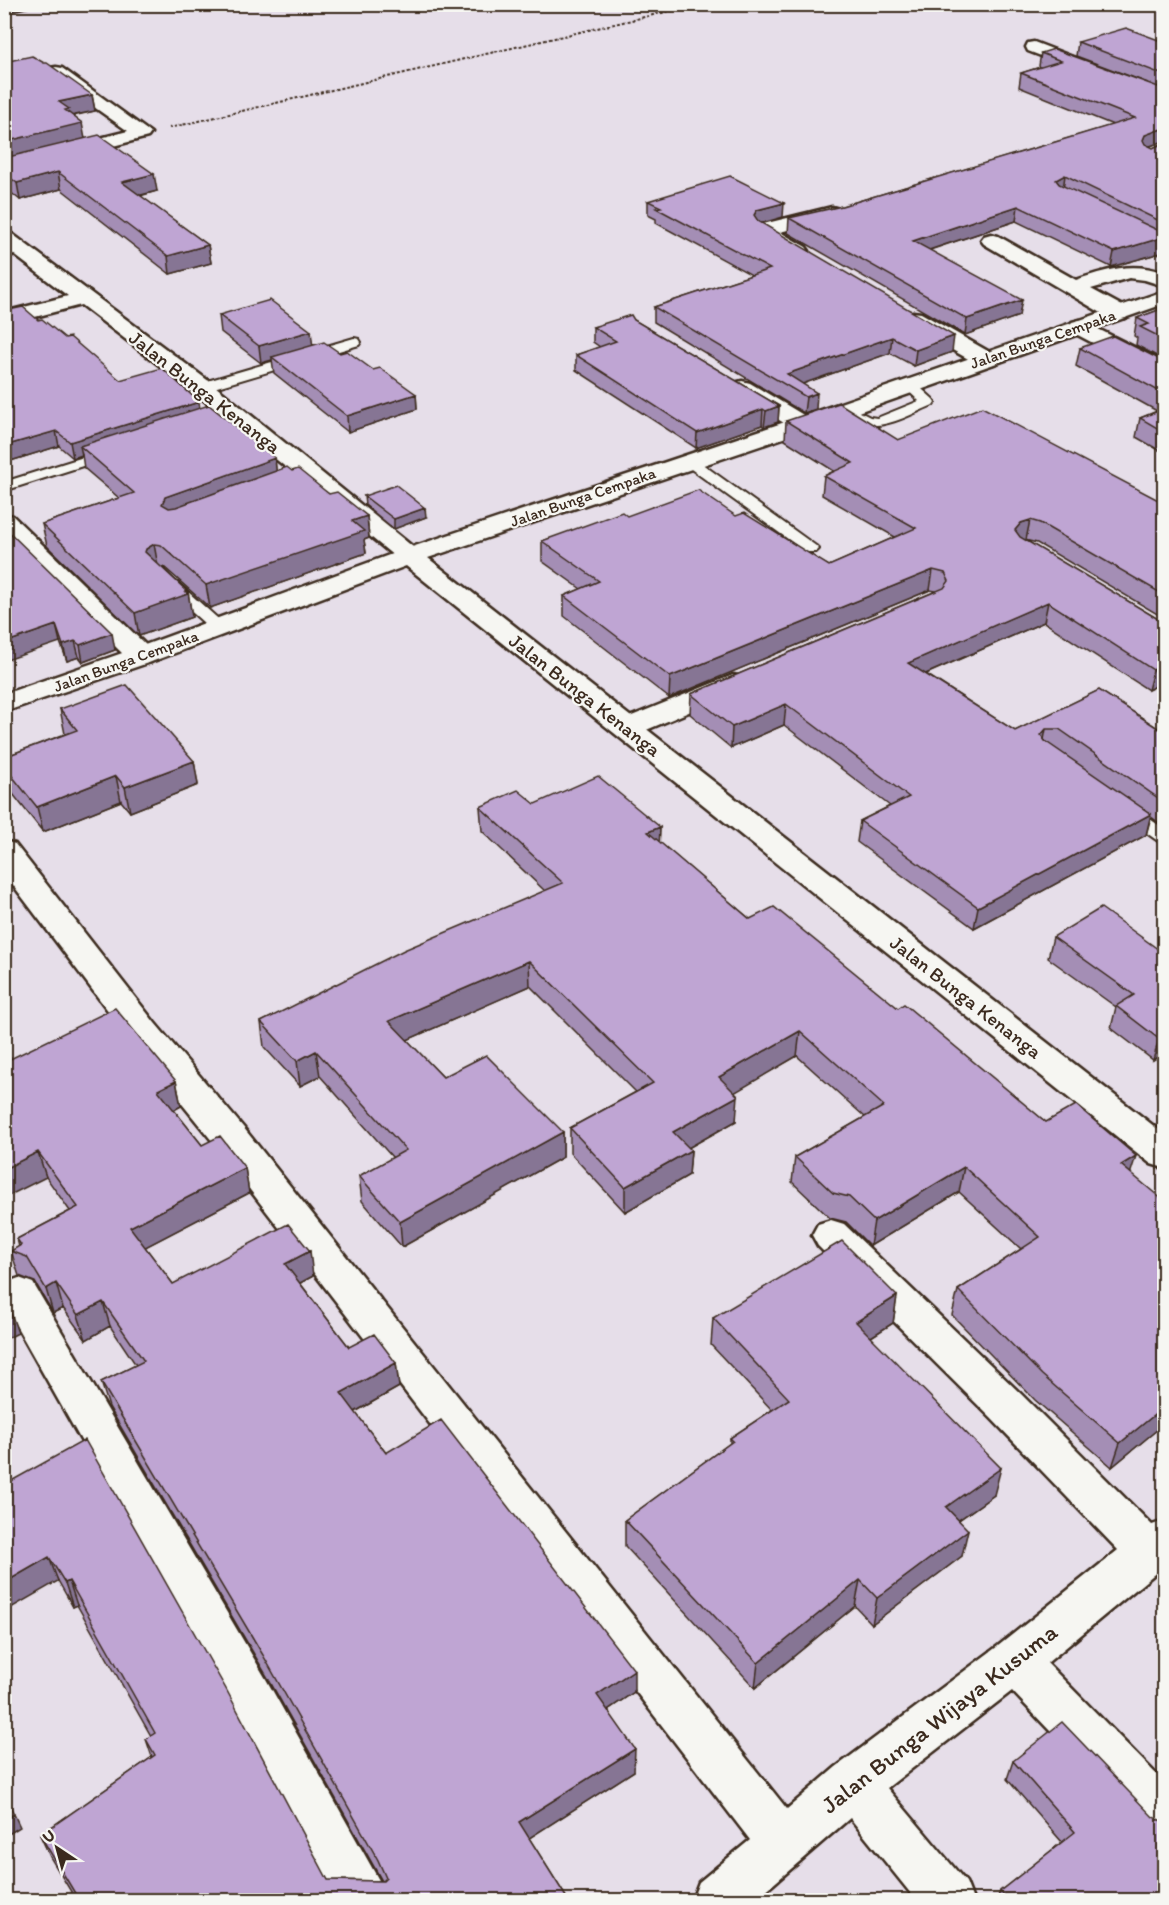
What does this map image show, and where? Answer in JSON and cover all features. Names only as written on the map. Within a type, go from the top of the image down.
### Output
[{"type":"street","points":[[1034,47],[1164,100]]},
{"type":"street","points":[[46,65],[142,133]]},
{"type":"street","points":[[1138,109],[1164,100]]},
{"type":"street","points":[[4,168],[142,133]]},
{"type":"street","points":[[811,259],[765,230],[857,207]]},
{"type":"street","points":[[992,240],[1118,313]]},
{"type":"street","name":"Jalan Bunga Kenanga","points":[[10,247],[83,298],[202,387],[227,415],[299,478],[409,556],[1164,1154]]},
{"type":"street","points":[[1073,288],[1130,271],[1142,271],[1164,280]]},
{"type":"street","name":"Jalan Bunga Cempaka","points":[[4,704],[219,628],[409,556],[802,424],[1164,297]]},
{"type":"street","points":[[4,319],[83,298]]},
{"type":"street","points":[[893,306],[984,359]]},
{"type":"street","points":[[1080,327],[1164,371]]},
{"type":"street","points":[[720,375],[802,424]]},
{"type":"street","points":[[4,521],[141,656]]},
{"type":"street","points":[[627,728],[757,673]]},
{"type":"street","points":[[4,851],[143,1032],[238,1147],[783,1843]]},
{"type":"street","points":[[831,1235],[1006,1406],[1157,1546]]},
{"type":"street","points":[[19,1294],[250,1695],[362,1900]]},
{"type":"street","name":"Jalan Bunga Wijaya Kusuma","points":[[717,1900],[853,1784],[1014,1661],[1157,1546]]},
{"type":"street","points":[[1014,1661],[1164,1816]]},
{"type":"street","points":[[853,1784],[948,1900]]},
{"type":"lane","points":[[202,387],[354,342]]},
{"type":"lane","points":[[4,486],[124,448]]},
{"type":"lane","points":[[689,461],[811,549]]},
{"type":"lane","points":[[159,573],[219,628]]},
{"type":"lane","points":[[1116,803],[1164,837]]},
{"type":"path","points":[[142,133],[700,4]]},
{"type":"building","points":[[1126,28],[1164,42],[1164,75],[1078,42]]},
{"type":"building","points":[[1054,49],[1164,89],[1164,128],[1145,135],[1143,140],[1145,144],[1153,148],[1164,143],[1164,223],[1065,175],[1056,180],[1059,184],[1164,233],[1164,237],[1114,252],[1018,206],[913,241],[1022,300],[967,319],[789,218],[842,206],[1135,118],[1021,73],[1061,61],[1041,53]]},
{"type":"building","points":[[32,56],[47,63],[92,95],[59,102],[69,109],[65,110],[82,123],[4,142],[4,62]]},
{"type":"building","points":[[99,135],[154,174],[122,182],[208,245],[168,256],[58,172],[17,183],[4,173],[4,158]]},
{"type":"building","points":[[730,176],[784,203],[757,210],[754,215],[758,221],[954,336],[916,350],[892,337],[787,374],[817,393],[806,397],[654,307],[770,269],[656,208],[661,207],[648,201]]},
{"type":"building","points":[[270,300],[311,331],[259,346],[219,315]]},
{"type":"building","points":[[23,307],[65,338],[70,337],[120,380],[162,368],[199,402],[70,442],[56,431],[4,446],[4,311]]},
{"type":"building","points":[[1164,308],[1164,339],[1140,327],[1149,324],[1137,318]]},
{"type":"building","points":[[631,315],[634,320],[779,406],[766,411],[763,409],[697,433],[576,355],[616,341],[593,327]]},
{"type":"building","points":[[1113,336],[1164,360],[1164,394],[1080,348]]},
{"type":"building","points":[[324,342],[340,353],[347,351],[373,370],[380,368],[416,394],[347,416],[272,357]]},
{"type":"building","points":[[839,403],[898,440],[982,407],[1164,503],[1164,595],[1040,523],[1030,520],[1021,523],[1015,530],[1020,537],[1158,619],[1164,620],[1164,664],[1153,670],[1048,602],[908,663],[1015,731],[1099,690],[1164,732],[1164,802],[1059,729],[1046,729],[1041,735],[1045,741],[1151,814],[978,907],[860,821],[909,797],[786,704],[732,727],[691,694],[944,588],[949,581],[945,573],[933,570],[670,677],[564,596],[599,581],[542,541],[622,512],[627,516],[698,490],[736,516],[744,513],[829,566],[916,528],[824,476],[853,463],[786,421]]},
{"type":"building","points":[[209,405],[275,458],[165,497],[162,504],[169,508],[176,507],[287,467],[292,471],[298,469],[329,494],[337,492],[367,516],[352,521],[364,531],[206,585],[161,545],[154,544],[145,552],[188,594],[135,613],[42,524],[134,493],[80,446]]},
{"type":"building","points":[[1164,409],[1164,432],[1140,418]]},
{"type":"building","points":[[396,485],[425,508],[394,519],[364,496]]},
{"type":"building","points":[[4,527],[112,633],[80,645],[75,641],[63,645],[56,625],[4,643]]},
{"type":"building","points":[[127,685],[194,761],[125,787],[116,776],[37,807],[4,766],[4,757],[77,730],[60,709]]},
{"type":"building","points":[[598,776],[660,827],[648,832],[750,919],[774,907],[898,1008],[904,1004],[1046,1122],[1076,1105],[1136,1156],[1121,1165],[1164,1201],[1164,1407],[1120,1443],[1042,1375],[958,1290],[1040,1237],[964,1167],[874,1221],[849,1197],[833,1193],[795,1157],[884,1106],[800,1031],[719,1077],[738,1096],[673,1132],[691,1150],[625,1187],[570,1128],[653,1083],[529,961],[389,1021],[443,1077],[486,1055],[563,1132],[400,1222],[359,1176],[406,1150],[316,1051],[297,1061],[261,1022],[404,950],[563,883],[480,807],[518,790],[535,804]]},
{"type":"building","points":[[1101,908],[1162,952],[1164,950],[1164,1036],[1159,1039],[1116,1006],[1134,995],[1053,937]]},
{"type":"building","points":[[115,1008],[176,1081],[158,1090],[202,1145],[220,1136],[245,1168],[130,1227],[173,1284],[288,1224],[310,1251],[285,1264],[349,1347],[374,1334],[396,1363],[341,1393],[386,1453],[441,1420],[634,1670],[597,1695],[635,1749],[519,1822],[568,1900],[79,1900],[40,1835],[155,1755],[146,1739],[155,1733],[69,1581],[65,1583],[49,1557],[4,1583],[4,1485],[85,1440],[226,1689],[328,1880],[383,1881],[386,1878],[263,1655],[101,1382],[144,1361],[103,1302],[78,1315],[56,1283],[46,1289],[27,1257],[11,1251],[21,1245],[17,1239],[78,1207],[38,1152],[4,1169],[4,1062]]},
{"type":"building","points":[[842,1241],[897,1296],[856,1322],[1001,1468],[946,1507],[968,1530],[877,1598],[860,1580],[758,1663],[625,1520],[733,1441],[730,1438],[789,1399],[713,1318]]},
{"type":"building","points":[[4,1299],[9,1307],[4,1310]]},
{"type":"building","points":[[1062,1722],[1153,1817],[1164,1822],[1164,1900],[1008,1900],[1000,1891],[1075,1832],[1013,1761]]},
{"type":"building","points":[[4,1793],[14,1814],[4,1820]]}]
